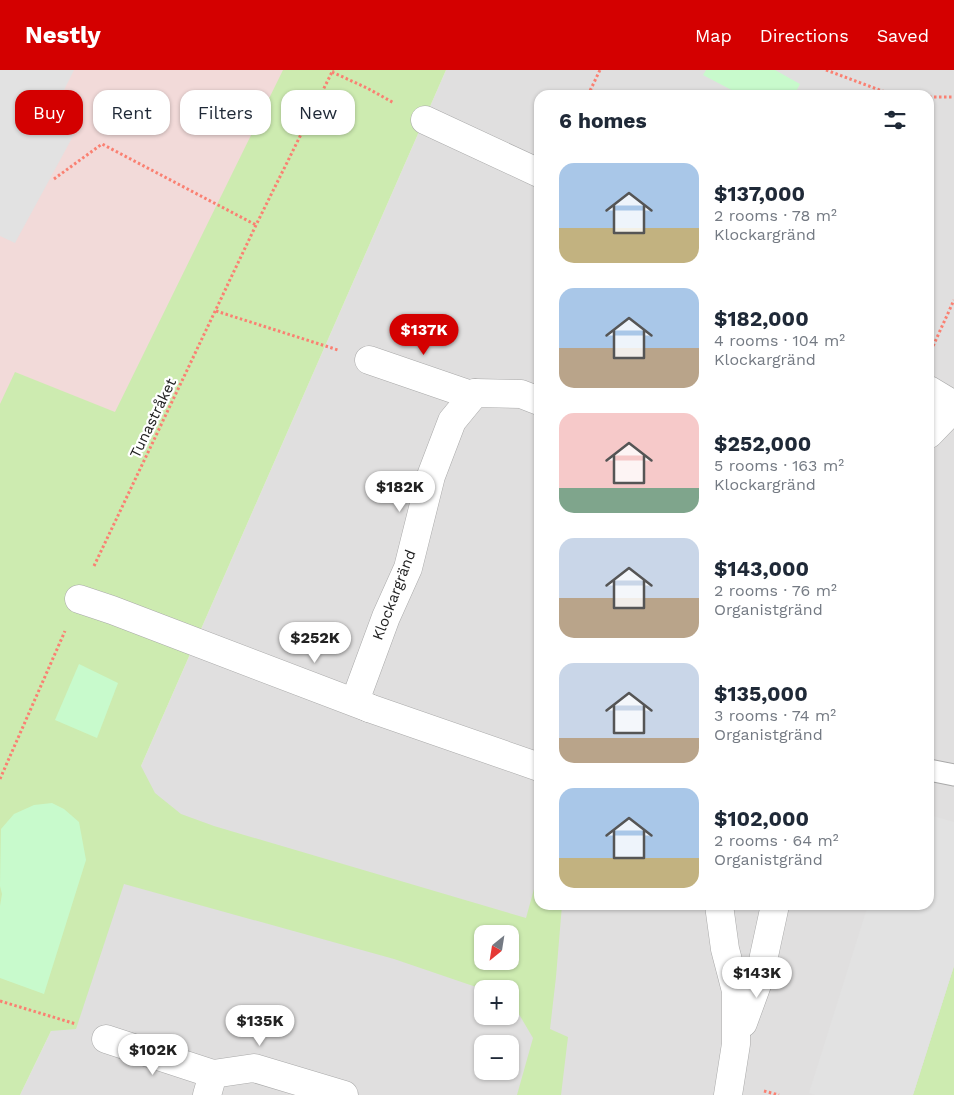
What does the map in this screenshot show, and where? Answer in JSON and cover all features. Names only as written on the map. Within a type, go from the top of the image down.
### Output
[{"type":"street","points":[[425,120],[534,171]]},
{"type":"street","points":[[369,360],[468,394],[521,394],[534,399]]},
{"type":"street","name":"Klockargränd","points":[[369,708],[354,701],[386,617],[408,568],[431,476],[452,421],[475,393]]},
{"type":"street","points":[[934,393],[954,407],[934,429]]},
{"type":"street","points":[[79,599],[122,613],[369,708],[534,765]]},
{"type":"street","points":[[719,910],[725,949],[736,991],[736,1044],[728,1095]]},
{"type":"street","points":[[736,1044],[759,979],[774,910]]},
{"type":"street","points":[[106,1039],[210,1084],[254,1068],[344,1095]]},
{"type":"lane","points":[[934,771],[954,775]]},
{"type":"path","points":[[590,90],[600,70]]},
{"type":"path","points":[[826,70],[880,90]]},
{"type":"path","points":[[333,71],[425,120]]},
{"type":"path","name":"Tunastråket","points":[[0,779],[79,599],[256,225],[333,71]]},
{"type":"path","points":[[934,97],[954,97]]},
{"type":"path","points":[[54,179],[102,144],[256,225]]},
{"type":"path","points":[[934,344],[954,300]]},
{"type":"path","points":[[216,311],[369,360]]},
{"type":"path","points":[[0,1001],[80,1025],[106,1039]]},
{"type":"shaded area","points":[[0,70],[308,70],[298,90],[281,90],[281,125],[0,695]]},
{"type":"shaded area","points":[[0,70],[74,70],[64,90],[15,90],[15,135],[74,135],[15,243],[0,236]]},
{"type":"shaded area","points":[[446,70],[954,70],[954,1095],[20,1095],[51,1031],[141,766]]},
{"type":"shaded area","points":[[934,816],[954,822],[954,966],[913,1095],[815,1095],[809,1093],[866,910],[934,910]]},
{"type":"green space","points":[[283,70],[446,70],[141,766],[155,793],[181,814],[214,826],[526,918],[534,889],[534,910],[562,910],[550,1029],[568,1037],[561,1095],[517,1095],[533,1038],[519,1014],[519,980],[474,980],[474,986],[394,959],[124,884],[76,1029],[51,1031],[20,1095],[0,1095],[0,404],[15,372],[115,412],[251,135],[271,135],[271,94]]},
{"type":"green space","points":[[706,70],[775,70],[800,84],[797,90],[732,90],[703,75]]},
{"type":"green space","points":[[79,664],[118,683],[97,738],[55,720]]},
{"type":"green space","points":[[52,803],[64,809],[79,822],[86,860],[44,994],[0,978],[1,829],[14,814],[34,805]]},
{"type":"green space","points":[[954,966],[954,1095],[913,1095]]}]
